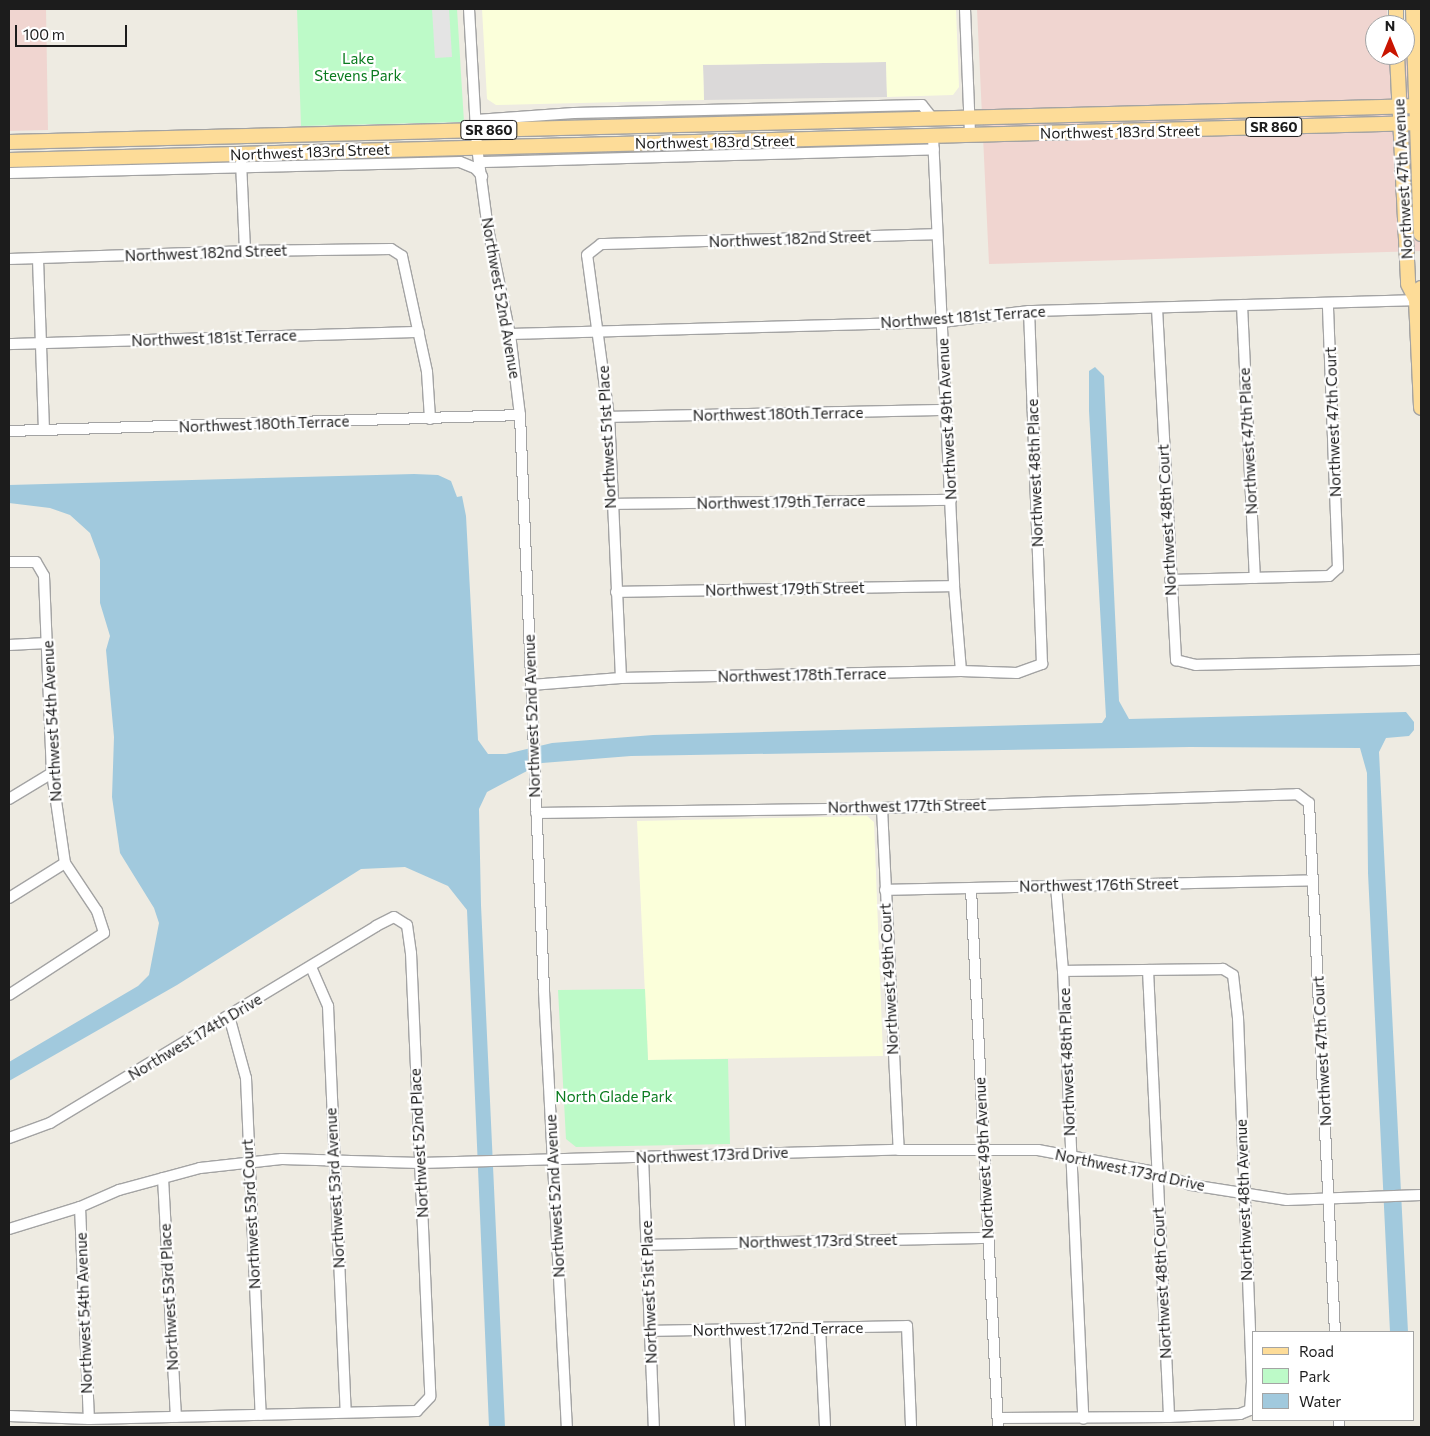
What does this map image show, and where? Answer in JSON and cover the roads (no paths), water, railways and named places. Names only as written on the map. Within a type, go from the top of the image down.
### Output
[{"type":"main road","name":"Northwest 47th Avenue","points":[[1413,9],[1419,123],[1421,234]]},
{"type":"main road","name":"Northwest 47th Avenue","points":[[1397,65],[1408,284],[1419,294],[1421,408]]},
{"type":"main road","name":"Northwest 183rd Street","points":[[9,142],[476,125],[696,125],[1418,106]]},
{"type":"main road","points":[[1196,130],[1203,118],[1218,112]]},
{"type":"main road","points":[[1148,132],[1183,113]]},
{"type":"main road","name":"Northwest 183rd Street","points":[[9,160],[80,158],[241,160],[477,147],[671,143],[934,143],[970,136],[1419,123]]},
{"type":"main road","points":[[671,143],[687,136],[696,125]]},
{"type":"main road","points":[[80,158],[103,150],[113,139]]},
{"type":"street","name":"Northwest 52nd Avenue","points":[[469,9],[477,147],[488,229],[510,334],[520,415],[536,813],[567,1427]]},
{"type":"street","points":[[965,9],[970,136]]},
{"type":"street","points":[[476,125],[700,110],[922,105],[934,119]]},
{"type":"street","points":[[696,125],[700,110]]},
{"type":"street","points":[[480,162],[934,143]]},
{"type":"street","name":"Northwest 49th Avenue","points":[[934,143],[954,586],[961,671]]},
{"type":"street","points":[[9,173],[241,160],[460,162],[475,168],[482,176]]},
{"type":"street","points":[[241,160],[245,251]]},
{"type":"street","name":"Northwest 182nd Street","points":[[642,245],[937,234]]},
{"type":"street","name":"Northwest 51st Place","points":[[621,678],[611,504],[609,418],[600,331],[587,256],[601,244],[642,245]]},
{"type":"street","name":"Northwest 182nd Street","points":[[9,260],[245,251],[391,249],[402,256],[419,332]]},
{"type":"street","points":[[38,259],[44,430]]},
{"type":"street","name":"Northwest 181st Terrace","points":[[510,334],[942,322],[1029,311],[1328,303],[1419,294]]},
{"type":"street","name":"Northwest 47th Court","points":[[1255,578],[1329,576],[1338,568],[1328,303]]},
{"type":"street","name":"Northwest 47th Place","points":[[1242,305],[1255,578]]},
{"type":"street","name":"Northwest 48th Court","points":[[1157,308],[1170,580],[1176,660],[1196,665],[1421,660]]},
{"type":"street","name":"Northwest 48th Place","points":[[1029,311],[1040,635]]},
{"type":"street","points":[[419,332],[426,372],[430,419]]},
{"type":"street","name":"Northwest 181st Terrace","points":[[9,344],[419,332]]},
{"type":"street","name":"Northwest 180th Terrace","points":[[609,418],[947,410]]},
{"type":"street","name":"Northwest 180th Terrace","points":[[9,431],[520,415]]},
{"type":"street","name":"Northwest 179th Terrace","points":[[611,504],[950,500]]},
{"type":"street","name":"Northwest 54th Avenue","points":[[9,562],[36,562],[44,576],[52,773],[65,863],[97,911],[104,933],[85,948],[9,995]]},
{"type":"street","points":[[1170,580],[1255,578]]},
{"type":"street","name":"Northwest 179th Street","points":[[616,592],[954,586]]},
{"type":"street","name":"Northwest 178th Terrace","points":[[531,685],[621,678],[961,671],[1017,673],[1042,664],[1040,635]]},
{"type":"street","points":[[9,645],[47,644]]},
{"type":"street","points":[[9,799],[52,773]]},
{"type":"street","name":"Northwest 47th Court","points":[[1278,795],[1297,794],[1309,803],[1330,1198],[1335,1331]]},
{"type":"street","name":"Northwest 177th Street","points":[[536,813],[882,808],[1278,795]]},
{"type":"street","name":"Northwest 49th Court","points":[[882,808],[899,1150]]},
{"type":"street","points":[[9,898],[65,863]]},
{"type":"street","name":"Northwest 176th Street","points":[[885,890],[1313,880]]},
{"type":"street","name":"Northwest 48th Place","points":[[1056,886],[1063,971],[1083,1419]]},
{"type":"street","name":"Northwest 49th Avenue","points":[[971,889],[998,1423]]},
{"type":"street","name":"Northwest 52nd Place","points":[[346,1412],[417,1411],[430,1397],[408,934],[406,925],[394,917],[376,926]]},
{"type":"street","name":"Northwest 174th Drive","points":[[9,1138],[50,1123],[311,968],[376,926]]},
{"type":"street","name":"Northwest 53rd Avenue","points":[[311,968],[328,1006],[333,1163],[346,1412]]},
{"type":"street","name":"Northwest 48th Avenue","points":[[1148,970],[1223,969],[1233,975],[1238,1018],[1243,1194],[1252,1382],[1250,1410],[1240,1414],[1169,1417]]},
{"type":"street","points":[[1063,971],[1148,970]]},
{"type":"street","name":"Northwest 48th Court","points":[[1148,970],[1155,1172],[1169,1417]]},
{"type":"street","name":"Northwest 53rd Court","points":[[229,1016],[246,1078],[260,1415]]},
{"type":"street","name":"Northwest 173rd Drive","points":[[9,1229],[80,1207],[119,1190],[200,1168],[282,1159],[333,1163],[420,1163],[899,1150],[1038,1150],[1155,1172],[1191,1185],[1287,1200],[1421,1195]]},
{"type":"street","name":"Northwest 51st Place","points":[[643,1157],[654,1427]]},
{"type":"street","name":"Northwest 53rd Place","points":[[163,1178],[176,1416]]},
{"type":"street","name":"Northwest 54th Avenue","points":[[80,1207],[89,1419]]},
{"type":"street","name":"Northwest 173rd Street","points":[[647,1245],[988,1238]]},
{"type":"street","name":"Northwest 172nd Terrace","points":[[650,1331],[907,1326],[911,1427]]},
{"type":"street","points":[[820,1327],[825,1427]]},
{"type":"street","points":[[735,1330],[740,1427]]},
{"type":"street","points":[[9,1416],[89,1419],[346,1412]]},
{"type":"street","points":[[998,1423],[1169,1417]]},
{"type":"water","points":[[1095,367],[1104,376],[1119,701],[1129,719],[1406,712],[1414,722],[1414,730],[1409,736],[1386,738],[1379,752],[1408,1331],[1390,1331],[1368,873],[1367,773],[1360,748],[1190,747],[631,756],[542,763],[487,792],[479,809],[481,905],[505,1427],[489,1427],[467,910],[448,886],[405,867],[361,869],[177,985],[9,1081],[9,1062],[138,986],[149,975],[159,923],[154,908],[120,853],[112,797],[114,737],[106,650],[110,636],[100,603],[100,560],[90,533],[70,515],[50,508],[9,503],[9,485],[414,474],[438,475],[451,481],[457,497],[462,496],[466,516],[478,740],[488,754],[506,754],[552,743],[653,735],[1102,723],[1106,717],[1089,411],[1089,371]]},
{"type":"park label","name":"Lake Stevens Park","points":[[358,66]]},
{"type":"park label","name":"North Glade Park","points":[[614,1097]]}]
